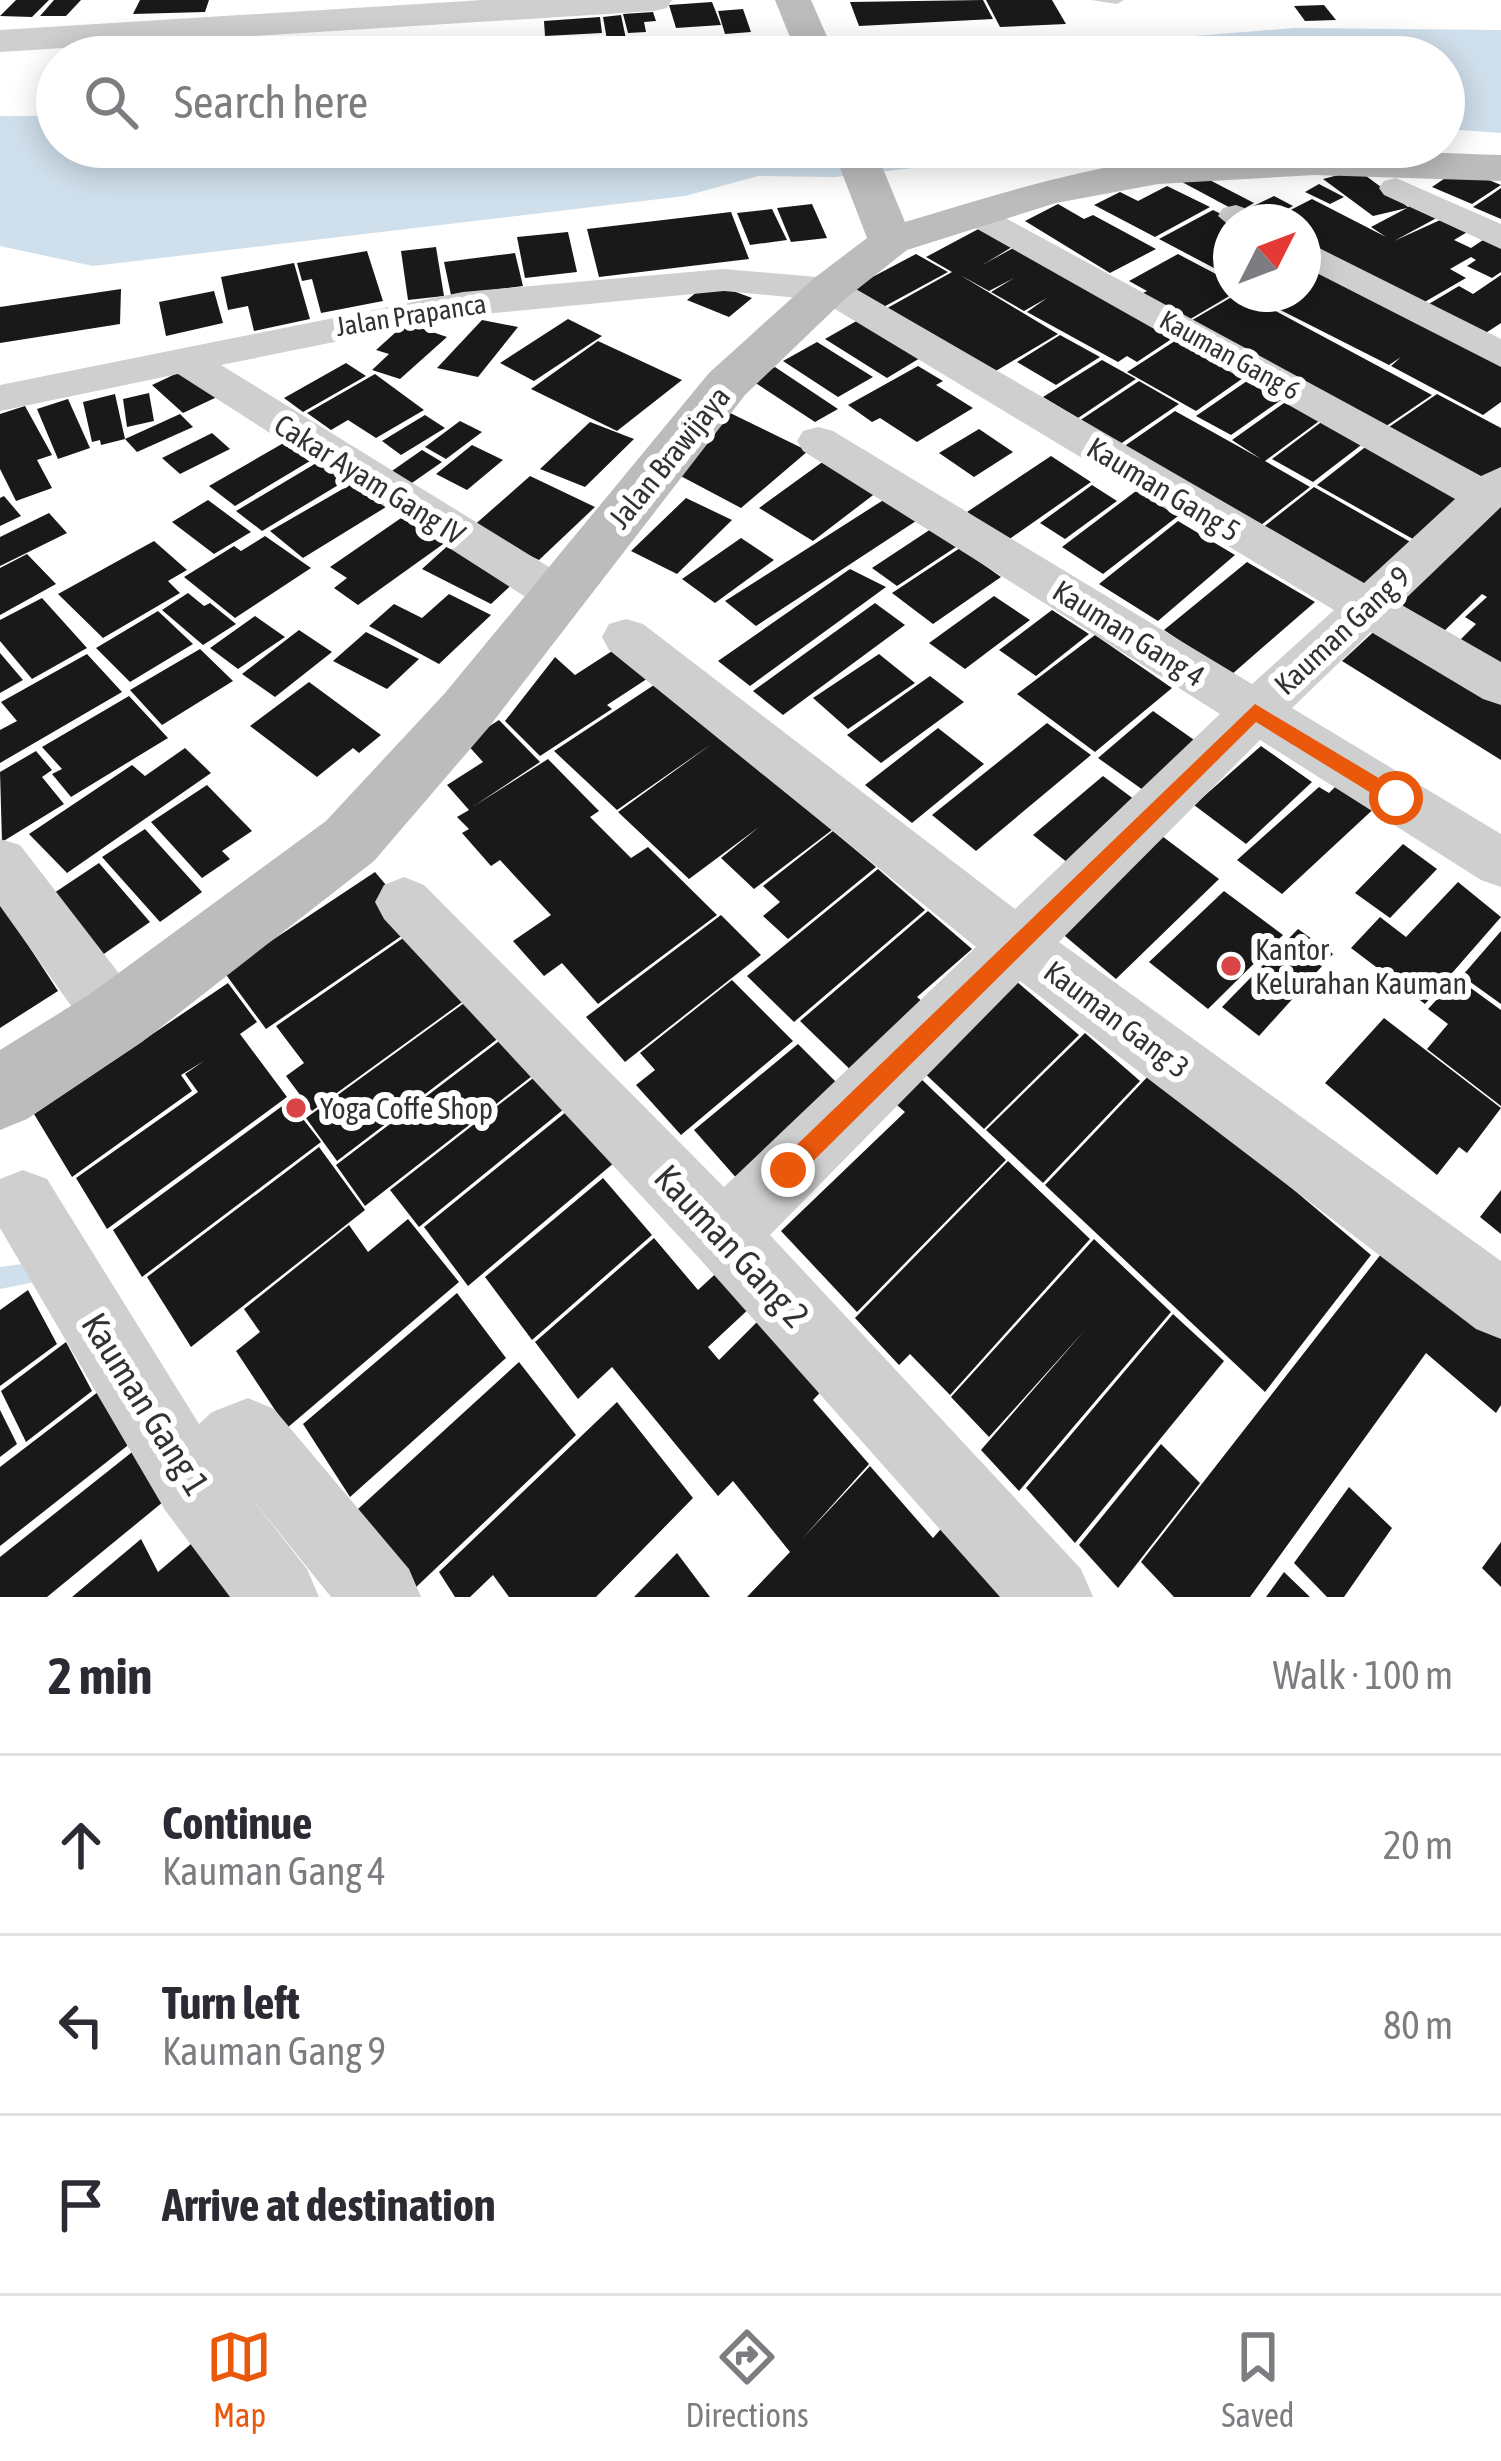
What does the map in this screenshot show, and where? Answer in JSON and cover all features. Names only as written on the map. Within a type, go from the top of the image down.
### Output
[{"type":"main road","points":[[797,7],[809,36]]},
{"type":"main road","points":[[861,168],[884,225]]},
{"type":"main road","name":"Jalan Brawijaya","points":[[0,1093],[116,1018],[350,841],[467,710],[712,401],[829,289],[884,225],[976,212],[1106,179],[1190,168]]},
{"type":"main road","name":"Jalan Brawijaya","points":[[1465,168],[1501,168]]},
{"type":"street","points":[[80,36],[654,0]]},
{"type":"street","points":[[0,41],[36,39]]},
{"type":"street","points":[[1396,188],[1501,238]]},
{"type":"street","name":"Kauman Gang 6","points":[[976,212],[1497,487]]},
{"type":"street","points":[[1321,260],[1501,355]]},
{"type":"street","name":"Jalan Prapanca","points":[[0,398],[463,304],[724,280],[829,289]]},
{"type":"street","name":"Kauman Gang 5","points":[[829,289],[1501,686]]},
{"type":"street","name":"Cakar Ayam Gang IV","points":[[184,360],[558,595]]},
{"type":"street","name":"Kauman Gang 4","points":[[818,441],[1501,863]]},
{"type":"street","name":"Kauman Gang 9","points":[[723,1234],[1255,712],[1497,487]]},
{"type":"street","name":"Kauman Gang 3","points":[[626,637],[1016,944],[1501,1304]]},
{"type":"street","points":[[0,862],[116,1018]]},
{"type":"street","name":"Kauman Gang 2","points":[[404,902],[723,1234],[1053,1597]]},
{"type":"street","name":"Kauman Gang 1","points":[[23,1203],[211,1464],[279,1597]]},
{"type":"street","points":[[211,1464],[248,1435],[381,1597]]},
{"type":"lane","points":[[1098,0],[1117,0]]},
{"type":"water","points":[[1294,28],[1501,30],[1501,133],[1465,130],[1465,36],[1194,36]]},
{"type":"water","points":[[0,116],[36,116],[36,168],[912,168],[835,177],[758,176],[685,196],[93,266],[0,246]]},
{"type":"building","points":[[16,0],[49,0],[32,17],[0,16]]},
{"type":"building","points":[[54,0],[81,0],[66,16],[40,16]]},
{"type":"building","points":[[140,0],[209,0],[205,12],[133,14]]},
{"type":"building","points":[[983,0],[993,19],[859,26],[850,2]]},
{"type":"building","points":[[986,0],[1052,0],[1066,24],[1000,27]]},
{"type":"building","points":[[712,2],[721,25],[676,28],[669,5]]},
{"type":"building","points":[[1324,5],[1336,20],[1305,21],[1294,6]]},
{"type":"building","points":[[743,9],[751,32],[725,34],[718,11]]},
{"type":"building","points":[[653,12],[656,21],[644,22],[646,32],[628,33],[623,14]]},
{"type":"building","points":[[621,15],[625,36],[606,36],[603,17]]},
{"type":"building","points":[[600,17],[602,33],[545,36],[544,21]]},
{"type":"building","points":[[1460,168],[1501,185],[1472,204],[1432,187]]},
{"type":"building","points":[[1358,170],[1408,207],[1419,201],[1444,214],[1394,241],[1449,216],[1474,228],[1454,240],[1471,248],[1489,236],[1501,242],[1501,272],[1492,278],[1467,266],[1476,260],[1471,257],[1450,269],[1466,278],[1416,307],[1321,256],[1321,204],[1302,204],[1312,199],[1386,237],[1371,227],[1407,208],[1373,216],[1323,179]]},
{"type":"building","points":[[1198,174],[1254,203],[1223,204],[1182,182]]},
{"type":"building","points":[[1319,184],[1344,197],[1330,204],[1305,192]]},
{"type":"building","points":[[1167,186],[1210,207],[1155,237],[1094,205],[1120,192],[1138,201]]},
{"type":"building","points":[[1501,188],[1501,219],[1473,207],[1491,195]]},
{"type":"building","points":[[1274,196],[1289,204],[1257,204]]},
{"type":"building","points":[[812,204],[827,238],[791,242],[777,208]]},
{"type":"building","points":[[1058,204],[1084,219],[1093,215],[1156,249],[1110,273],[1025,221]]},
{"type":"building","points":[[772,209],[787,240],[750,245],[737,213]]},
{"type":"building","points":[[1213,210],[1213,268],[1159,239]]},
{"type":"building","points":[[731,212],[749,259],[599,277],[587,229]]},
{"type":"building","points":[[984,226],[1017,244],[984,264],[1015,247],[1173,338],[1137,362],[1127,356],[1118,362],[1027,312],[1047,298],[1024,311],[991,292],[1014,278],[989,291],[960,275],[1058,334],[989,375],[882,311],[952,272],[926,257]]},
{"type":"building","points":[[568,232],[577,272],[525,278],[517,237]]},
{"type":"building","points":[[436,247],[444,296],[408,300],[401,251]]},
{"type":"building","points":[[367,251],[383,301],[321,313],[312,279],[302,281],[297,263]]},
{"type":"building","points":[[515,253],[523,286],[451,295],[444,262]]},
{"type":"building","points":[[916,254],[948,272],[878,310],[846,291]]},
{"type":"building","points":[[1178,254],[1213,272],[1213,306],[1182,324],[1135,297],[1147,291],[1129,281]]},
{"type":"building","points":[[294,263],[310,319],[254,331],[248,306],[228,310],[221,277]]},
{"type":"building","points":[[1321,266],[1501,361],[1501,402],[1483,415],[1391,366],[1401,357],[1389,365],[1285,312],[1321,312]]},
{"type":"building","points":[[1501,275],[1501,323],[1478,338],[1422,308],[1459,286],[1473,294]]},
{"type":"building","points":[[709,282],[752,298],[729,317],[687,300]]},
{"type":"building","points":[[121,289],[120,324],[0,343],[0,307]]},
{"type":"building","points":[[214,291],[223,323],[166,336],[159,302]]},
{"type":"building","points":[[1213,308],[1213,312],[1278,312],[1432,395],[1379,431],[1187,323]]},
{"type":"building","points":[[867,315],[930,352],[887,378],[825,339]]},
{"type":"building","points":[[568,319],[602,336],[534,381],[500,363]]},
{"type":"building","points":[[482,320],[518,327],[478,377],[437,368]]},
{"type":"building","points":[[406,323],[447,337],[400,379],[372,370],[389,354],[376,350]]},
{"type":"building","points":[[1060,335],[1100,357],[1056,385],[1017,362]]},
{"type":"building","points":[[1181,337],[1246,376],[1196,411],[1127,372]]},
{"type":"building","points":[[598,341],[682,380],[617,431],[531,389]]},
{"type":"building","points":[[817,342],[873,377],[838,397],[783,361]]},
{"type":"building","points":[[1102,360],[1136,379],[1078,418],[1043,397]]},
{"type":"building","points":[[346,363],[366,376],[303,412],[284,398]]},
{"type":"building","points":[[918,366],[943,381],[936,385],[973,408],[917,442],[880,418],[872,422],[848,405]]},
{"type":"building","points":[[775,367],[838,409],[815,422],[751,380]]},
{"type":"building","points":[[186,369],[217,397],[183,413],[152,385]]},
{"type":"building","points":[[375,374],[424,410],[376,438],[348,420],[331,430],[307,413]]},
{"type":"building","points":[[1139,381],[1179,404],[1110,451],[1070,427]]},
{"type":"building","points":[[1247,381],[1281,400],[1231,435],[1196,416]]},
{"type":"building","points":[[149,393],[154,421],[127,427],[123,399]]},
{"type":"building","points":[[115,394],[125,439],[101,445],[100,440],[92,442],[83,402]]},
{"type":"building","points":[[1437,394],[1501,428],[1501,467],[1479,484],[1389,427]]},
{"type":"building","points":[[1291,398],[1326,416],[1265,461],[1310,487],[1248,535],[1113,454],[1175,411],[1261,459],[1232,440]]},
{"type":"building","points":[[68,399],[90,448],[58,459],[37,409]]},
{"type":"building","points":[[25,406],[52,455],[37,460],[52,488],[16,501],[0,469],[0,414]]},
{"type":"building","points":[[722,409],[808,451],[741,508],[675,473]]},
{"type":"building","points":[[180,414],[193,427],[137,452],[125,439]]},
{"type":"building","points":[[425,415],[445,428],[401,455],[382,441]]},
{"type":"building","points":[[1328,417],[1369,439],[1313,482],[1272,459]]},
{"type":"building","points":[[460,421],[482,432],[446,459],[425,447]]},
{"type":"building","points":[[590,422],[634,439],[585,487],[540,469]]},
{"type":"building","points":[[979,429],[1013,452],[974,477],[939,453]]},
{"type":"building","points":[[212,433],[230,449],[180,474],[162,458]]},
{"type":"building","points":[[294,437],[320,455],[235,506],[209,486]]},
{"type":"building","points":[[1373,441],[1474,496],[1420,543],[1317,485]]},
{"type":"building","points":[[472,445],[503,460],[467,490],[436,474]]},
{"type":"building","points":[[422,450],[442,462],[409,485],[389,473]]},
{"type":"building","points":[[1051,456],[1091,482],[1008,540],[967,512]]},
{"type":"building","points":[[828,458],[881,489],[813,541],[759,508]]},
{"type":"building","points":[[323,459],[350,478],[262,531],[236,511]]},
{"type":"building","points":[[530,476],[595,507],[539,560],[471,528]]},
{"type":"building","points":[[353,483],[386,507],[303,558],[270,531]]},
{"type":"building","points":[[1092,485],[1117,501],[1065,539],[1040,523]]},
{"type":"building","points":[[1314,487],[1414,544],[1354,596],[1257,532]]},
{"type":"building","points":[[1136,491],[1178,516],[1103,574],[1062,547]]},
{"type":"building","points":[[4,496],[21,516],[0,526],[0,498]]},
{"type":"building","points":[[686,498],[732,520],[677,574],[631,551]]},
{"type":"building","points":[[1501,498],[1501,675],[1453,647],[1476,624],[1465,617],[1487,597],[1482,594],[1437,638],[1386,608]]},
{"type":"building","points":[[885,499],[916,521],[756,626],[725,601]]},
{"type":"building","points":[[208,500],[251,532],[214,554],[172,522]]},
{"type":"building","points":[[49,513],[67,533],[0,566],[0,537]]},
{"type":"building","points":[[404,516],[446,542],[358,605],[334,588],[347,578],[330,567]]},
{"type":"building","points":[[1178,521],[1235,555],[1158,621],[1099,584]]},
{"type":"building","points":[[937,525],[962,543],[897,586],[872,568]]},
{"type":"building","points":[[265,536],[311,568],[235,618],[184,577],[234,546],[241,551]]},
{"type":"building","points":[[741,538],[774,560],[715,603],[682,579]]},
{"type":"building","points":[[154,541],[187,570],[168,581],[180,593],[103,638],[58,594]]},
{"type":"building","points":[[453,541],[523,574],[491,604],[422,569]]},
{"type":"building","points":[[960,548],[1001,577],[933,624],[892,593]]},
{"type":"building","points":[[27,554],[56,584],[0,615],[0,568]]},
{"type":"building","points":[[1247,562],[1315,602],[1231,675],[1164,630]]},
{"type":"building","points":[[850,569],[886,587],[750,686],[718,661]]},
{"type":"building","points":[[188,593],[236,624],[203,645],[162,610]]},
{"type":"building","points":[[449,594],[491,615],[439,664],[369,626],[394,604],[422,618]]},
{"type":"building","points":[[994,596],[1030,620],[965,669],[929,643]]},
{"type":"building","points":[[42,598],[87,648],[32,679],[0,641],[0,620]]},
{"type":"building","points":[[875,603],[905,625],[783,715],[753,691]]},
{"type":"building","points":[[1052,610],[1089,634],[1036,676],[999,650]]},
{"type":"building","points":[[158,611],[193,644],[130,682],[96,648]]},
{"type":"building","points":[[255,616],[285,637],[238,669],[210,648]]},
{"type":"building","points":[[1382,624],[1501,695],[1501,760],[1342,661]]},
{"type":"building","points":[[299,630],[332,652],[275,697],[242,674]]},
{"type":"building","points":[[366,632],[419,659],[387,689],[333,661]]},
{"type":"building","points":[[1095,635],[1172,688],[1095,752],[1017,694]]},
{"type":"building","points":[[626,642],[659,671],[607,705],[612,709],[540,756],[505,721],[555,657],[575,675]]},
{"type":"building","points":[[200,649],[233,681],[162,725],[130,690]]},
{"type":"building","points":[[0,653],[23,680],[0,693]]},
{"type":"building","points":[[87,654],[122,692],[0,763],[0,730],[17,721],[1,702]]},
{"type":"building","points":[[879,654],[915,683],[848,729],[813,698]]},
{"type":"building","points":[[930,676],[964,702],[881,763],[847,735]]},
{"type":"building","points":[[309,682],[381,735],[359,753],[353,748],[317,777],[250,726]]},
{"type":"building","points":[[657,683],[832,830],[754,889],[721,858],[759,827],[689,879],[618,812],[713,743],[617,810],[554,751]]},
{"type":"building","points":[[129,696],[168,738],[71,797],[52,774],[62,769],[42,747]]},
{"type":"building","points":[[1153,711],[1197,742],[1143,790],[1098,758]]},
{"type":"building","points":[[499,720],[540,762],[474,806],[548,759],[599,811],[590,817],[631,858],[648,847],[717,915],[598,1004],[562,963],[544,976],[513,941],[551,915],[500,860],[491,866],[462,833],[469,829],[457,817],[469,810],[447,785],[483,762],[465,742]]},
{"type":"building","points":[[1047,723],[1091,755],[976,851],[932,815]]},
{"type":"building","points":[[938,728],[984,764],[912,823],[865,785]]},
{"type":"building","points":[[1261,746],[1312,782],[1246,844],[1194,805]]},
{"type":"building","points":[[185,748],[211,773],[67,873],[29,834],[132,765],[145,776]]},
{"type":"building","points":[[36,751],[52,770],[42,777],[64,804],[2,842],[0,772]]},
{"type":"building","points":[[1103,776],[1143,806],[1073,867],[1033,835]]},
{"type":"building","points":[[1344,778],[1380,803],[1282,894],[1237,860],[1319,787],[1329,793]]},
{"type":"building","points":[[207,785],[252,831],[222,851],[230,859],[202,878],[151,822]]},
{"type":"building","points":[[145,829],[202,892],[160,922],[102,857]]},
{"type":"building","points":[[833,831],[876,867],[788,939],[763,916],[780,902],[763,886]]},
{"type":"building","points":[[1162,836],[1219,879],[1116,979],[1059,931]]},
{"type":"building","points":[[1403,844],[1437,869],[1390,918],[1355,893]]},
{"type":"building","points":[[99,863],[150,922],[98,958],[48,897]]},
{"type":"building","points":[[878,869],[925,910],[794,1022],[747,976]]},
{"type":"building","points":[[375,872],[419,924],[266,1029],[224,972]]},
{"type":"building","points":[[1458,882],[1501,917],[1425,1004],[1351,948],[1380,917],[1406,937]]},
{"type":"building","points":[[1224,891],[1283,935],[1208,1009],[1149,962]]},
{"type":"building","points":[[0,902],[58,991],[0,1028]]},
{"type":"building","points":[[928,911],[972,949],[917,997],[933,1011],[859,1078],[800,1021]]},
{"type":"building","points":[[721,915],[761,955],[625,1062],[586,1017]]},
{"type":"building","points":[[422,925],[483,987],[312,1111],[286,1076],[304,1063],[276,1026]]},
{"type":"building","points":[[1298,929],[1333,954],[1259,1036],[1222,1007]]},
{"type":"building","points":[[1501,931],[1501,1004],[1462,976]]},
{"type":"building","points":[[1457,978],[1501,1010],[1501,1106],[1427,1049],[1448,1024],[1428,1009]]},
{"type":"building","points":[[732,980],[793,1041],[681,1135],[636,1085],[655,1070],[640,1053]]},
{"type":"building","points":[[1016,981],[1079,1035],[984,1129],[920,1069]]},
{"type":"building","points":[[228,983],[257,1022],[240,1034],[287,1097],[107,1229],[76,1178],[198,1092],[185,1074],[204,1061],[181,1075],[192,1091],[72,1177],[34,1114]]},
{"type":"building","points":[[482,990],[516,1025],[337,1161],[306,1118]]},
{"type":"building","points":[[1384,1018],[1501,1108],[1467,1153],[1459,1147],[1437,1175],[1325,1083]]},
{"type":"building","points":[[519,1026],[550,1062],[365,1206],[336,1165]]},
{"type":"building","points":[[1085,1033],[1140,1081],[1043,1183],[986,1130]]},
{"type":"building","points":[[798,1044],[851,1097],[746,1189],[694,1130]]},
{"type":"building","points":[[551,1064],[580,1096],[419,1227],[390,1190]]},
{"type":"building","points":[[1153,1071],[1371,1255],[1265,1392],[1045,1185]]},
{"type":"building","points":[[917,1075],[1006,1160],[857,1312],[781,1231],[905,1112],[890,1099]]},
{"type":"building","points":[[582,1099],[628,1151],[468,1286],[424,1227]]},
{"type":"building","points":[[289,1101],[321,1142],[142,1277],[113,1230]]},
{"type":"building","points":[[319,1147],[365,1210],[191,1347],[147,1277]]},
{"type":"building","points":[[1008,1161],[1090,1239],[950,1395],[910,1354],[899,1365],[855,1318]]},
{"type":"building","points":[[603,1178],[652,1235],[532,1340],[485,1277]]},
{"type":"building","points":[[1501,1190],[1501,1234],[1480,1217]]},
{"type":"building","points":[[408,1219],[459,1282],[287,1428],[236,1351],[260,1332],[244,1309],[349,1225],[368,1252]]},
{"type":"building","points":[[1399,1231],[1501,1316],[1501,1405],[1496,1413],[1426,1353],[1250,1597],[1174,1597],[1141,1562]]},
{"type":"building","points":[[654,1238],[698,1290],[737,1254],[769,1290],[708,1347],[719,1360],[771,1308],[833,1379],[813,1400],[869,1464],[802,1539],[870,1466],[933,1538],[961,1506],[1044,1597],[747,1597],[790,1552],[733,1481],[718,1496],[612,1367],[578,1399],[535,1342]]},
{"type":"building","points":[[1094,1239],[1171,1312],[1019,1491],[981,1450],[1085,1330],[989,1437],[951,1397]]},
{"type":"building","points":[[28,1290],[57,1344],[0,1386],[0,1310]]},
{"type":"building","points":[[457,1293],[506,1358],[350,1497],[303,1424]]},
{"type":"building","points":[[1173,1314],[1224,1361],[1075,1543],[1026,1488]]},
{"type":"building","points":[[66,1342],[92,1391],[26,1442],[1,1391]]},
{"type":"building","points":[[519,1362],[576,1435],[412,1591],[358,1509]]},
{"type":"building","points":[[111,1382],[141,1435],[0,1546],[0,1467]]},
{"type":"building","points":[[617,1402],[693,1498],[596,1597],[509,1597],[493,1575],[470,1597],[455,1597],[439,1572]]},
{"type":"building","points":[[0,1410],[17,1444],[0,1457]]},
{"type":"building","points":[[146,1441],[174,1493],[47,1597],[0,1597],[0,1557]]},
{"type":"building","points":[[1161,1444],[1200,1483],[1118,1588],[1079,1545]]},
{"type":"building","points":[[1349,1487],[1392,1528],[1344,1597],[1327,1597],[1294,1563]]},
{"type":"building","points":[[212,1526],[252,1597],[72,1597],[141,1539],[158,1572]]},
{"type":"building","points":[[1501,1542],[1501,1587],[1482,1568]]},
{"type":"building","points":[[677,1553],[710,1597],[634,1597]]},
{"type":"building","points":[[1284,1572],[1310,1597],[1266,1597]]},
{"type":"waterway","points":[[0,1278],[38,1273]]},
{"type":"place","name":"Kantor Kelurahan Kauman","points":[[1231,966]]},
{"type":"place","name":"Yoga Coffe Shop","points":[[296,1108]]},
{"type":"route","points":[[788,1170],[1255,712],[1396,798]]}]
